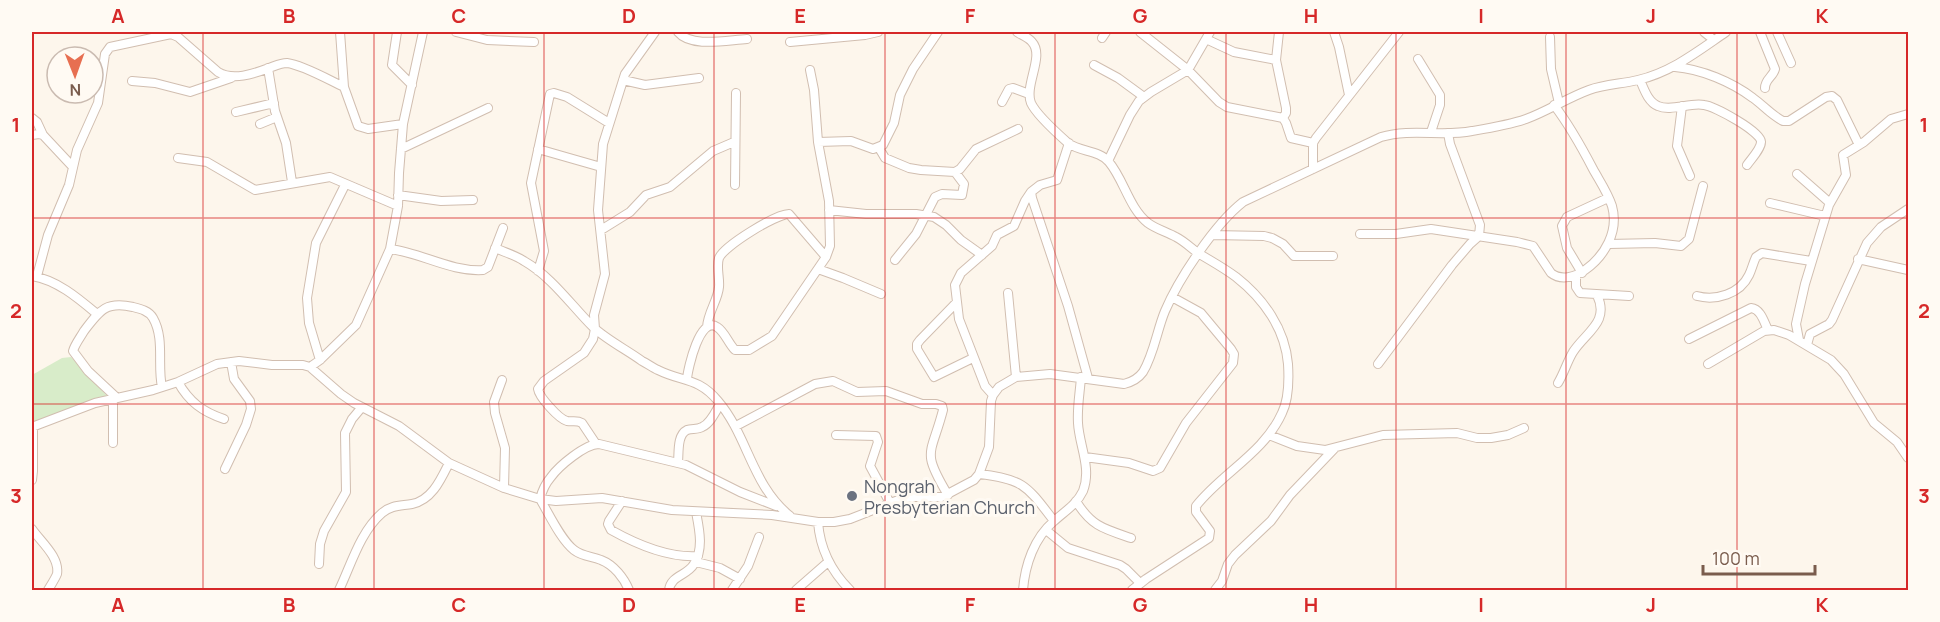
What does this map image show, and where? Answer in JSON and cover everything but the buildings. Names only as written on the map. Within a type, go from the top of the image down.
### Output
[{"type":"street","points":[[340,32],[344,87],[360,128],[403,124]]},
{"type":"street","points":[[397,32],[392,65],[412,85]]},
{"type":"street","points":[[310,367],[356,325],[390,249],[398,206],[403,124],[423,32]]},
{"type":"street","points":[[456,32],[487,40],[534,42]]},
{"type":"street","points":[[596,444],[582,423],[566,420],[552,409],[538,389],[544,381],[584,353],[590,345],[595,329],[594,315],[605,274],[598,210],[603,144],[625,74],[655,32]]},
{"type":"street","points":[[678,32],[688,40],[698,42],[747,39]]},
{"type":"street","points":[[790,42],[878,32]]},
{"type":"street","points":[[818,142],[851,141],[873,149],[884,145],[894,123],[900,95],[938,32]]},
{"type":"street","points":[[1017,32],[1035,46],[1036,54],[1029,94],[1036,110],[1069,143],[1108,161],[1133,204],[1150,225],[1178,237],[1248,288],[1275,321],[1283,336],[1287,353],[1288,390],[1283,412],[1269,435],[1196,506],[1196,512],[1210,531],[1209,538],[1132,591]]},
{"type":"street","points":[[1140,32],[1188,70],[1219,102],[1227,107],[1283,118],[1291,138],[1313,143]]},
{"type":"street","points":[[1279,32],[1275,60],[1286,108],[1283,118]]},
{"type":"street","points":[[1334,32],[1349,94]]},
{"type":"street","points":[[1313,169],[1313,143],[1399,32]]},
{"type":"street","points":[[1704,32],[1714,40]]},
{"type":"street","points":[[32,480],[32,427],[95,403],[178,382],[205,369],[231,362],[248,362],[310,367],[341,394],[399,426],[449,463],[504,488],[540,499],[556,501],[602,498],[672,510],[790,516],[818,522],[843,521],[912,497],[934,499],[948,495],[975,480],[979,474],[989,447],[993,395],[999,387],[1016,377],[1050,374],[1124,384],[1138,378],[1146,366],[1172,297],[1213,235],[1231,211],[1243,202],[1387,135],[1399,132],[1468,132],[1513,123],[1597,87],[1640,80],[1675,67],[1726,32]]},
{"type":"street","points":[[1760,32],[1775,69],[1766,82],[1765,88]]},
{"type":"street","points":[[1777,32],[1791,63]]},
{"type":"street","points":[[97,314],[66,290],[34,276],[66,193],[77,150],[98,103],[105,54],[110,47],[171,34],[178,37],[218,72],[233,77]]},
{"type":"street","points":[[1108,161],[1140,101],[1188,70],[1208,35],[1234,52],[1275,60]]},
{"type":"street","points":[[1360,234],[1396,234],[1431,229],[1533,246],[1551,273],[1561,278],[1579,274],[1598,259],[1609,244],[1613,220],[1612,206],[1557,104],[1551,69],[1550,37]]},
{"type":"street","points":[[1418,59],[1440,95],[1440,105],[1431,132]]},
{"type":"street","points":[[132,81],[155,83],[190,92],[276,64],[290,64],[344,87]]},
{"type":"street","points":[[1094,65],[1118,78],[1144,97]]},
{"type":"street","points":[[1675,67],[1693,69],[1732,85],[1754,98],[1783,121],[1789,121],[1826,97],[1832,96],[1837,100],[1858,145]]},
{"type":"street","points":[[268,68],[277,117],[286,143],[292,182]]},
{"type":"street","points":[[707,327],[712,325],[717,327],[735,350],[750,350],[772,336],[826,257],[831,236],[829,210],[810,70]]},
{"type":"street","points":[[623,80],[645,86],[699,78]]},
{"type":"street","points":[[1640,80],[1652,103],[1659,107],[1707,105],[1759,135],[1762,139],[1761,145],[1747,165]]},
{"type":"street","points":[[1002,102],[1009,89],[1013,88],[1029,94]]},
{"type":"street","points":[[735,185],[736,93]]},
{"type":"street","points":[[537,271],[544,251],[531,183],[550,94],[567,97],[609,123]]},
{"type":"street","points":[[236,112],[274,103]]},
{"type":"street","points":[[1682,106],[1677,146],[1690,176]]},
{"type":"street","points":[[401,149],[488,108]]},
{"type":"street","points":[[1799,340],[1796,324],[1812,261],[1830,203],[1846,175],[1843,155],[1891,119],[1908,114]]},
{"type":"street","points":[[260,124],[277,117]]},
{"type":"street","points":[[32,118],[72,166]]},
{"type":"street","points":[[879,148],[885,158],[909,168],[955,172],[976,149],[1018,129]]},
{"type":"street","points":[[1378,364],[1452,265],[1479,236],[1480,225],[1448,133]]},
{"type":"street","points":[[32,135],[44,135]]},
{"type":"street","points":[[601,230],[630,212],[646,195],[670,187],[713,151],[734,142]]},
{"type":"street","points":[[993,395],[984,386],[959,319],[956,280],[992,246],[999,233],[1014,226],[1031,192],[1040,185],[1057,180],[1069,143]]},
{"type":"street","points":[[538,149],[601,167]]},
{"type":"street","points":[[178,158],[207,162],[255,190],[330,177],[398,206]]},
{"type":"street","points":[[895,260],[916,234],[935,197],[962,195],[964,184],[955,172]]},
{"type":"street","points":[[1797,174],[1830,203]]},
{"type":"street","points":[[320,360],[309,323],[307,298],[316,243],[345,185]]},
{"type":"street","points":[[1609,244],[1655,243],[1681,246],[1689,239],[1703,186]]},
{"type":"street","points":[[1023,591],[1026,566],[1046,530],[1076,501],[1085,484],[1085,457],[1078,414],[1085,377],[1075,326],[1031,192]]},
{"type":"street","points":[[398,195],[441,201],[473,200]]},
{"type":"street","points":[[1608,198],[1568,217],[1562,226],[1564,240],[1579,274],[1576,287],[1578,292],[1629,296]]},
{"type":"street","points":[[1770,204],[1825,216]]},
{"type":"street","points":[[1807,345],[1810,334],[1832,320],[1858,259],[1874,233],[1908,208]]},
{"type":"street","points":[[829,210],[866,214],[926,215],[940,220],[968,246],[982,255]]},
{"type":"street","points":[[687,379],[690,364],[700,337],[707,327],[719,288],[719,260],[733,245],[763,224],[789,214],[826,257]]},
{"type":"street","points":[[390,249],[455,267],[479,271],[488,267],[503,228]]},
{"type":"street","points":[[1213,235],[1264,236],[1278,240],[1294,256],[1332,256]]},
{"type":"street","points":[[495,248],[521,258],[571,301],[595,329],[659,371],[701,385],[720,404],[735,426],[759,480],[779,507],[790,516]]},
{"type":"street","points":[[1697,296],[1717,297],[1736,289],[1750,275],[1756,257],[1762,253],[1812,261]]},
{"type":"street","points":[[1858,259],[1908,270]]},
{"type":"street","points":[[818,269],[881,294]]},
{"type":"street","points":[[1008,293],[1016,377]]},
{"type":"street","points":[[1558,383],[1575,349],[1601,317],[1602,308],[1597,295]]},
{"type":"street","points":[[1085,457],[1129,463],[1153,471],[1160,468],[1186,423],[1233,363],[1234,354],[1209,321],[1195,309],[1172,297]]},
{"type":"street","points":[[956,303],[920,340],[917,349],[934,377],[973,358]]},
{"type":"street","points":[[113,443],[115,398],[88,371],[73,351],[97,314],[115,305],[139,309],[154,318],[159,337],[159,368],[162,387]]},
{"type":"street","points":[[1689,339],[1755,308],[1759,311],[1768,330]]},
{"type":"street","points":[[1708,364],[1756,334],[1768,330],[1789,335],[1836,364],[1874,423],[1897,442],[1908,458]]},
{"type":"street","points":[[225,469],[251,409],[250,401],[234,379],[231,362]]},
{"type":"street","points":[[502,380],[494,402],[505,448],[504,488]]},
{"type":"street","points":[[735,426],[815,384],[826,381],[840,384],[857,392],[886,391],[922,404],[936,404],[942,406],[943,410],[930,450],[930,462],[948,495]]},
{"type":"street","points":[[178,382],[189,400],[205,412],[224,419]]},
{"type":"street","points":[[678,462],[680,441],[684,432],[706,425],[720,404]]},
{"type":"street","points":[[320,564],[320,544],[324,531],[346,492],[345,434],[362,407]]},
{"type":"street","points":[[1269,435],[1317,450],[1334,449],[1383,435],[1457,433],[1476,438],[1491,438],[1508,435],[1524,428]]},
{"type":"street","points":[[836,435],[876,436],[878,442],[870,466],[890,503]]},
{"type":"street","points":[[629,591],[619,574],[608,563],[583,555],[568,545],[540,499],[544,487],[557,470],[588,446],[596,444],[678,462],[740,492],[779,507]]},
{"type":"street","points":[[1215,591],[1235,555],[1270,521],[1290,495],[1334,449]]},
{"type":"street","points":[[339,591],[360,544],[378,517],[391,507],[412,504],[423,499],[439,483],[449,463]]},
{"type":"street","points":[[979,474],[1021,483],[1054,521]]},
{"type":"street","points":[[622,501],[609,521],[610,530],[670,553],[697,559],[740,579]]},
{"type":"street","points":[[1076,501],[1091,522],[1104,530],[1131,538]]},
{"type":"street","points":[[669,591],[673,579],[689,570],[697,559],[700,540],[696,512]]},
{"type":"street","points":[[818,522],[820,543],[828,562],[849,591]]},
{"type":"street","points":[[32,529],[52,555],[57,567],[57,574],[48,591]]},
{"type":"street","points":[[1046,530],[1068,549],[1110,561],[1126,569],[1140,584]]},
{"type":"street","points":[[732,591],[753,555],[759,537]]},
{"type":"street","points":[[796,591],[828,562]]},
{"type":"green space","points":[[71,357],[109,398],[32,424],[32,375],[62,358]]},
{"type":"place","name":"Nongrah Presbyterian Church","points":[[852,496]]}]
